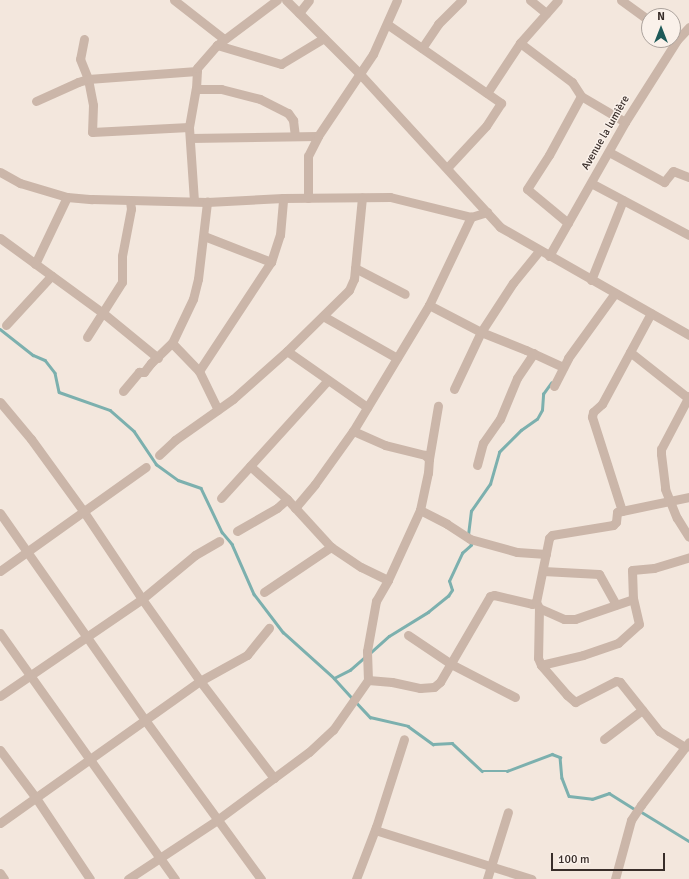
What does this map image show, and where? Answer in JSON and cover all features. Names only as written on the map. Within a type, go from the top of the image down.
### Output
[{"type":"street","points":[[174,0],[221,42],[280,64],[324,38]]},
{"type":"street","points":[[194,201],[190,127],[196,90],[197,68],[221,42],[277,0]]},
{"type":"street","points":[[286,0],[360,74],[500,227],[689,335]]},
{"type":"street","points":[[299,13],[309,0]]},
{"type":"street","points":[[308,198],[308,156],[318,136],[373,54],[397,0]]},
{"type":"street","points":[[422,48],[438,24],[462,0]]},
{"type":"street","points":[[530,0],[546,13]]},
{"type":"street","points":[[487,93],[520,43],[558,0]]},
{"type":"street","points":[[621,0],[641,14]]},
{"type":"street","points":[[387,24],[501,103],[486,126],[447,168]]},
{"type":"street","name":"Avenue la lumière","points":[[681,34],[689,27]]},
{"type":"street","points":[[84,39],[80,59],[88,79],[93,105],[92,132],[190,127]]},
{"type":"street","points":[[520,43],[572,82],[581,96],[625,122]]},
{"type":"street","name":"Avenue la lumière","points":[[549,256],[625,122],[670,48]]},
{"type":"street","points":[[36,101],[88,79],[197,71]]},
{"type":"street","points":[[196,90],[221,89],[260,99],[288,113],[293,120],[295,136]]},
{"type":"street","points":[[568,222],[527,189],[550,155],[581,96]]},
{"type":"street","points":[[190,138],[318,136]]},
{"type":"street","points":[[609,152],[664,182],[672,171],[689,177]]},
{"type":"street","points":[[0,172],[20,183],[67,197],[130,201],[207,202],[283,198],[390,197],[471,217],[486,212]]},
{"type":"street","points":[[591,183],[689,235]]},
{"type":"street","points":[[35,264],[67,197]]},
{"type":"street","points":[[159,456],[175,440],[233,399],[287,351],[349,290],[354,279],[362,197]]},
{"type":"street","points":[[200,371],[271,262],[280,235],[283,198]]},
{"type":"street","points":[[591,280],[624,200]]},
{"type":"street","points":[[87,337],[122,282],[122,256],[131,209],[130,201]]},
{"type":"street","points":[[123,391],[139,372],[144,372],[151,363],[158,358],[172,343],[193,299],[198,279],[207,202]]},
{"type":"street","points":[[295,508],[353,431],[367,408],[429,305],[471,217]]},
{"type":"street","points":[[204,236],[271,262]]},
{"type":"street","points":[[0,238],[103,313],[158,358]]},
{"type":"street","points":[[454,389],[481,332],[513,283],[540,251]]},
{"type":"street","points":[[355,268],[405,294]]},
{"type":"street","points":[[6,325],[51,276]]},
{"type":"street","points":[[554,386],[563,367],[615,293]]},
{"type":"street","points":[[429,305],[481,332],[534,353],[563,367]]},
{"type":"street","points":[[622,511],[592,417],[593,412],[602,404],[651,313]]},
{"type":"street","points":[[323,316],[397,358]]},
{"type":"street","points":[[172,343],[200,371],[218,410]]},
{"type":"street","points":[[287,351],[367,408]]},
{"type":"street","points":[[630,352],[688,397],[661,449],[665,489],[669,501],[689,537]]},
{"type":"street","points":[[477,465],[483,443],[500,419],[518,378],[534,353]]},
{"type":"street","points":[[221,498],[328,380]]},
{"type":"street","points":[[0,402],[31,439],[84,512],[142,599],[200,681],[274,778]]},
{"type":"street","points":[[128,879],[217,820],[309,752],[333,730],[368,680],[367,650],[370,626],[376,601],[388,580],[420,510],[428,473],[429,458],[438,406]]},
{"type":"street","points":[[353,431],[385,445],[429,458]]},
{"type":"street","points":[[250,466],[287,500],[331,547],[361,567],[388,580]]},
{"type":"street","points":[[0,571],[146,467]]},
{"type":"street","points":[[614,879],[631,820],[638,808],[687,744],[659,731],[620,682],[616,681],[575,702],[567,696],[540,665],[538,658],[538,605],[549,538],[552,535],[613,525],[616,522],[617,512],[689,497]]},
{"type":"street","points":[[237,531],[277,508],[287,500]]},
{"type":"street","points":[[420,510],[447,524],[470,539],[517,552],[546,554]]},
{"type":"street","points":[[0,513],[217,820],[261,879]]},
{"type":"street","points":[[0,696],[142,599],[195,555],[219,541]]},
{"type":"street","points":[[264,592],[331,547]]},
{"type":"street","points":[[540,665],[583,655],[618,643],[639,624],[633,599],[632,570],[654,568],[689,557]]},
{"type":"street","points":[[543,571],[599,574],[616,605]]},
{"type":"street","points":[[368,680],[392,682],[420,688],[434,687],[440,682],[490,596],[494,595],[538,605],[564,620],[575,620],[633,599]]},
{"type":"street","points":[[0,823],[200,681],[247,655],[269,628]]},
{"type":"street","points":[[0,633],[175,879]]},
{"type":"street","points":[[408,635],[451,664],[515,697]]},
{"type":"street","points":[[604,739],[642,710]]},
{"type":"street","points":[[356,879],[375,830],[404,739]]},
{"type":"street","points":[[0,750],[36,798],[90,879]]},
{"type":"street","points":[[487,879],[508,812]]},
{"type":"street","points":[[375,830],[530,879]]},
{"type":"street","points":[[0,873],[4,879]]},
{"type":"waterway","points":[[0,329],[33,355],[45,360],[55,373],[59,392],[110,410],[134,431],[156,464],[178,480],[201,488],[222,532],[232,544],[254,594],[283,632],[334,678],[352,698]]},
{"type":"waterway","points":[[468,535],[471,511],[490,484],[499,452],[521,430],[537,419],[542,410],[543,394],[551,383]]},
{"type":"waterway","points":[[370,653],[389,636],[428,612],[448,596],[452,590],[449,581],[462,553],[471,545],[470,542]]},
{"type":"waterway","points":[[334,678],[350,670],[365,657]]},
{"type":"waterway","points":[[356,702],[370,717],[408,726],[433,744],[452,743],[482,771],[507,771],[552,754],[560,757],[562,778],[569,796],[592,799],[609,793],[635,809]]},
{"type":"waterway","points":[[640,811],[689,841]]}]
